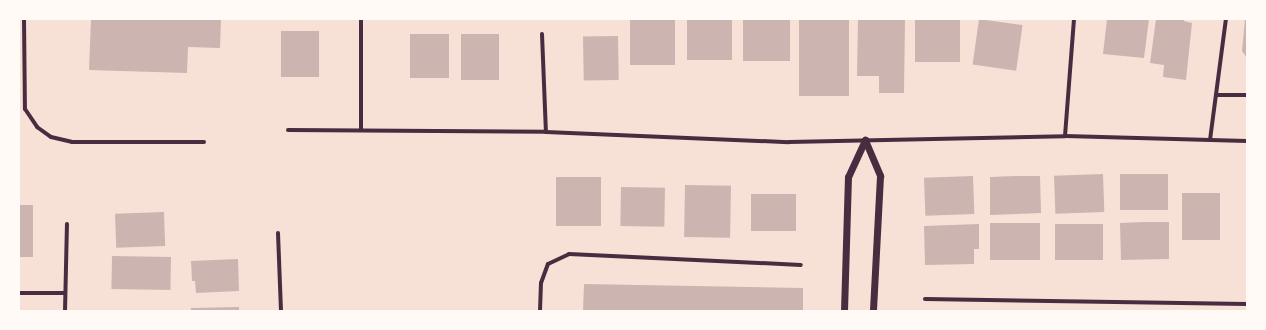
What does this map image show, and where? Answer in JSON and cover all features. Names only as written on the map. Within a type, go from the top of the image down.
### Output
[{"type":"street","points":[[24,19],[25,109],[37,127],[51,137],[72,142],[204,142]]},
{"type":"street","points":[[361,19],[361,129]]},
{"type":"street","points":[[1065,136],[1074,19]]},
{"type":"street","points":[[1210,140],[1226,19]]},
{"type":"street","points":[[542,34],[546,132]]},
{"type":"street","points":[[1216,94],[1247,95]]},
{"type":"street","points":[[288,130],[361,129],[546,132],[789,142],[1065,136],[1247,141]]},
{"type":"street","points":[[844,311],[848,177],[865,140]]},
{"type":"street","points":[[865,140],[880,176],[873,311]]},
{"type":"street","points":[[65,311],[67,224]]},
{"type":"street","points":[[278,233],[280,311]]},
{"type":"street","points":[[540,311],[541,283],[548,264],[568,254],[801,265]]},
{"type":"street","points":[[19,293],[65,293]]},
{"type":"street","points":[[925,299],[1247,304]]},
{"type":"building","points":[[91,19],[221,19],[220,48],[188,47],[187,73],[89,70]]},
{"type":"building","points":[[630,19],[675,19],[675,65],[630,65]]},
{"type":"building","points":[[687,19],[732,19],[732,60],[687,60]]},
{"type":"building","points":[[743,19],[790,19],[790,61],[743,61]]},
{"type":"building","points":[[799,19],[849,19],[849,96],[799,96]]},
{"type":"building","points":[[858,19],[905,19],[904,93],[879,93],[879,76],[857,76]]},
{"type":"building","points":[[915,19],[960,19],[960,62],[915,62]]},
{"type":"building","points":[[979,19],[1023,25],[1016,71],[973,65]]},
{"type":"building","points":[[1107,19],[1149,19],[1144,58],[1103,54]]},
{"type":"building","points":[[1156,19],[1184,19],[1184,21],[1192,23],[1186,80],[1163,77],[1164,65],[1150,63]]},
{"type":"building","points":[[1245,19],[1247,19],[1247,58],[1242,51]]},
{"type":"building","points":[[281,31],[319,31],[319,77],[281,77]]},
{"type":"building","points":[[410,34],[449,34],[449,78],[410,78]]},
{"type":"building","points":[[461,34],[499,34],[499,80],[461,80]]},
{"type":"building","points":[[618,36],[619,80],[584,81],[583,37]]},
{"type":"building","points":[[1103,174],[1104,212],[1055,214],[1054,176]]},
{"type":"building","points":[[1120,174],[1168,174],[1168,210],[1120,210]]},
{"type":"building","points":[[973,176],[974,214],[925,216],[924,178]]},
{"type":"building","points":[[1040,176],[1041,213],[990,215],[990,177]]},
{"type":"building","points":[[556,177],[601,177],[601,226],[556,226]]},
{"type":"building","points":[[685,185],[731,186],[730,238],[684,237]]},
{"type":"building","points":[[621,187],[665,188],[664,227],[620,226]]},
{"type":"building","points":[[1182,193],[1220,193],[1220,240],[1182,240]]},
{"type":"building","points":[[751,194],[796,194],[796,231],[751,231]]},
{"type":"building","points":[[19,205],[33,205],[33,257],[19,257]]},
{"type":"building","points":[[164,212],[165,246],[116,248],[115,214]]},
{"type":"building","points":[[1169,222],[1169,259],[1121,260],[1120,223]]},
{"type":"building","points":[[990,223],[1040,223],[1040,260],[990,260]]},
{"type":"building","points":[[979,224],[979,249],[974,249],[974,264],[925,265],[924,226]]},
{"type":"building","points":[[1055,224],[1103,224],[1103,260],[1055,260]]},
{"type":"building","points":[[112,256],[171,257],[170,290],[111,289]]},
{"type":"building","points":[[238,259],[239,291],[196,293],[195,281],[192,281],[191,261]]},
{"type":"building","points":[[584,284],[803,288],[803,311],[583,311]]},
{"type":"building","points":[[239,307],[239,311],[191,311],[191,308]]}]
